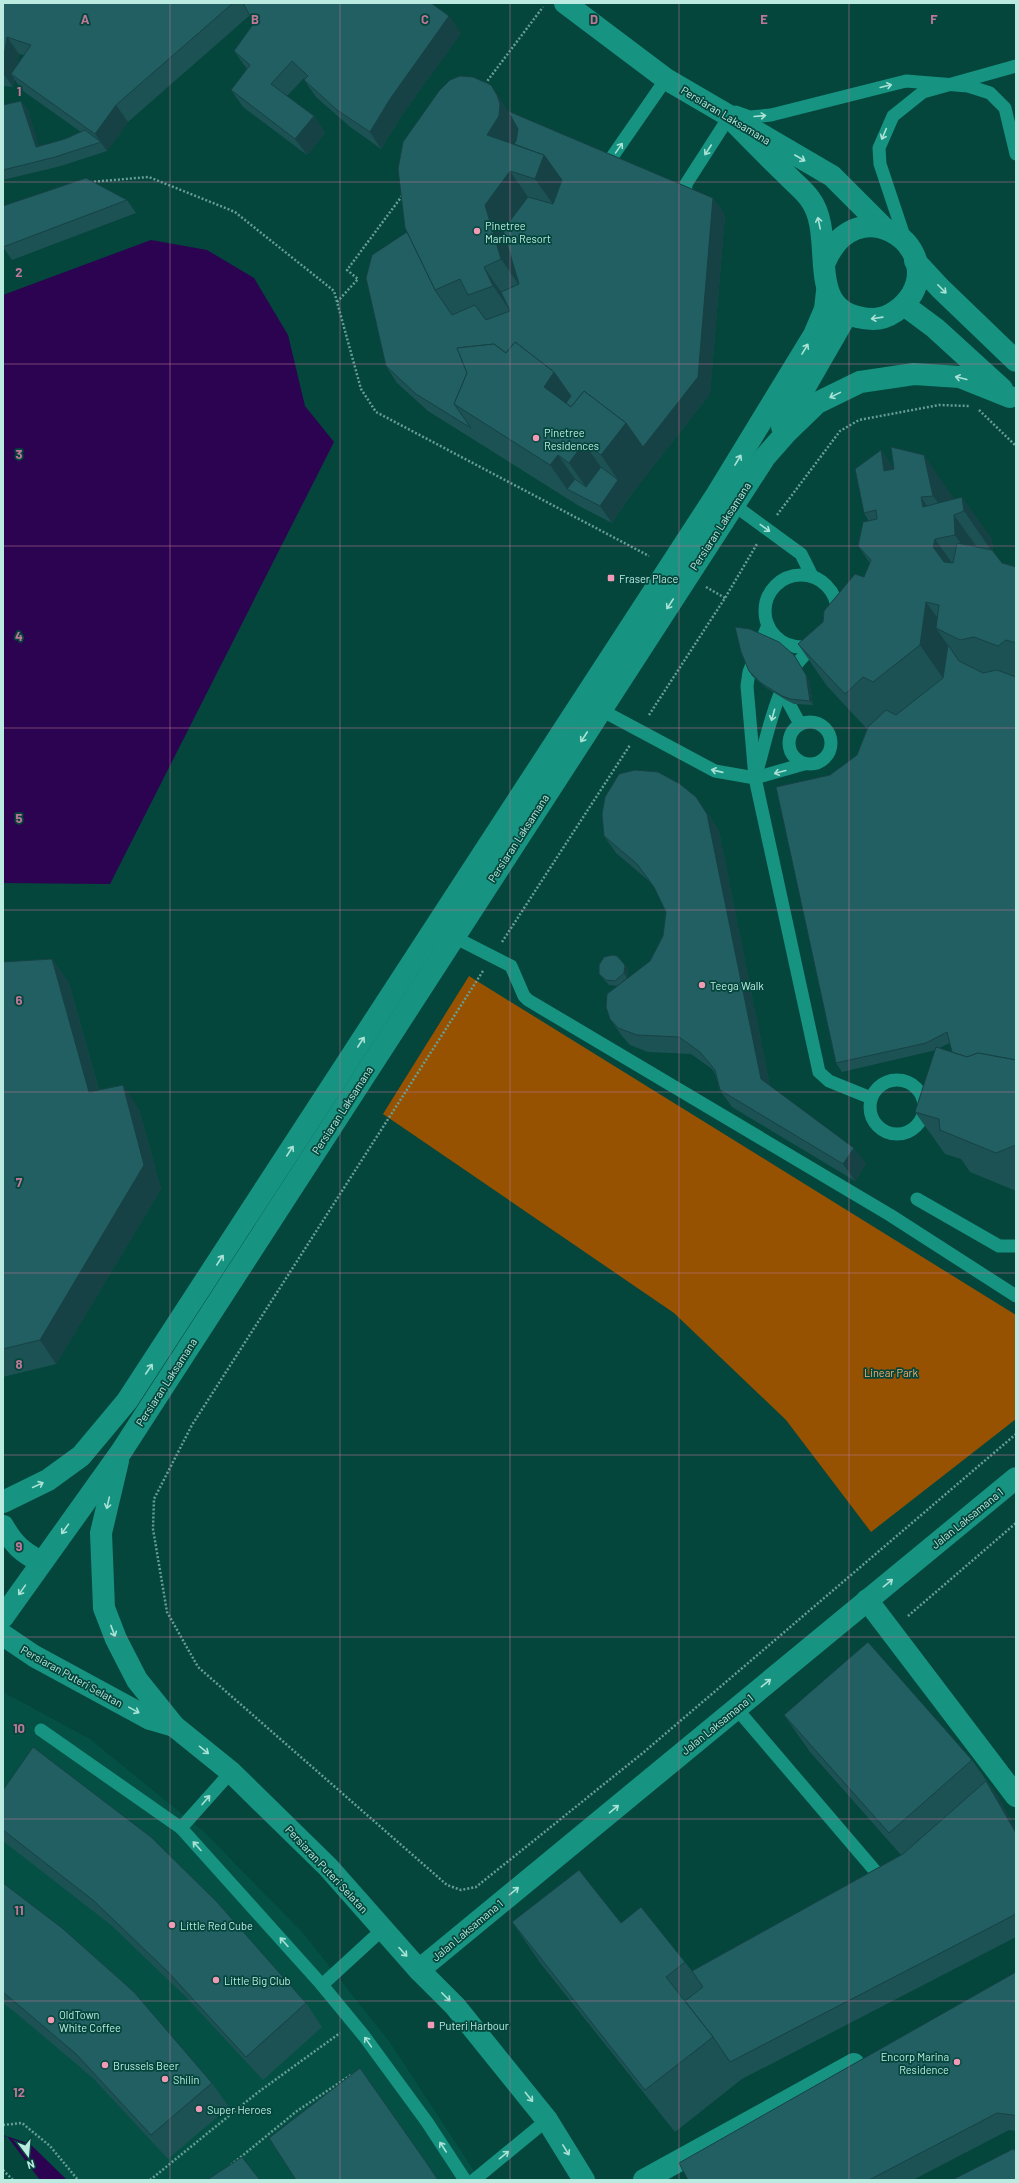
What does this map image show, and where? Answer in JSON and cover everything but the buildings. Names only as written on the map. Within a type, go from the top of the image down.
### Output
[{"type":"street","name":"Persiaran Laksamana","points":[[565,3],[666,79],[708,105],[832,176],[884,228]]},
{"type":"street","points":[[729,117],[811,200],[819,222],[825,262],[824,277],[827,291],[836,304],[848,314],[862,318],[877,319],[892,314],[904,305],[913,292],[917,278],[911,251]]},
{"type":"street","points":[[825,262],[831,248],[841,236],[854,229],[869,226],[884,228],[896,234],[940,288],[1016,361]]},
{"type":"street","name":"Persiaran Laksamana","points":[[725,500],[814,335],[825,309],[827,291]]},
{"type":"street","name":"Persiaran Laksamana","points":[[904,305],[935,328],[1013,399]]},
{"type":"street","points":[[765,457],[848,314]]},
{"type":"street","name":"Persiaran Laksamana","points":[[725,500],[787,432],[817,403],[860,382],[914,374],[960,377],[1013,399]]},
{"type":"street","points":[[3,1502],[48,1480],[81,1456],[127,1401],[679,572],[725,500]]},
{"type":"street","name":"Persiaran Laksamana","points":[[3,1617],[120,1452],[601,710],[679,572]]},
{"type":"street","points":[[120,1452],[101,1533],[104,1608],[116,1639],[137,1680],[174,1726]]},
{"type":"street","name":"Jalan Laksamana 1","points":[[419,1970],[1016,1478]]},
{"type":"street","points":[[3,1526],[11,1540],[22,1552],[41,1562]]},
{"type":"street","points":[[867,1600],[889,1632],[1016,1796]]},
{"type":"street","name":"Persiaran Puteri Selatan","points":[[3,1635],[34,1656],[150,1719],[174,1726],[231,1772],[328,1867],[419,1970],[455,2006],[547,2120],[584,2180]]},
{"type":"street","points":[[649,2179],[871,2054]]},
{"type":"lane","points":[[911,251],[880,164],[879,148],[893,116],[924,92],[944,85],[1016,66]]},
{"type":"lane","points":[[596,181],[666,79]]},
{"type":"lane","points":[[708,105],[750,116],[771,115],[906,82],[968,86],[990,93],[1004,108],[1016,154]]},
{"type":"lane","points":[[684,216],[686,184],[729,117]]},
{"type":"lane","points":[[725,500],[801,554],[812,576],[830,589],[846,594]]},
{"type":"lane","points":[[812,576],[791,576],[774,587],[766,603],[765,614],[768,625],[778,638],[793,646],[804,647],[815,644],[824,638]]},
{"type":"lane","points":[[755,778],[781,689],[803,655],[832,630],[837,609],[835,599],[830,589]]},
{"type":"lane","points":[[768,625],[749,672],[748,686],[755,778],[819,1072],[829,1081],[871,1098]]},
{"type":"lane","points":[[781,689],[800,724]]},
{"type":"lane","points":[[601,710],[705,768],[755,778],[804,764],[818,763],[824,760],[829,754],[832,741],[826,728],[814,722],[800,724],[790,734],[788,742],[792,755],[804,764]]},
{"type":"lane","points":[[454,937],[511,966],[524,996],[528,1000],[890,1215],[1016,1296]]},
{"type":"lane","points":[[891,1080],[901,1080],[909,1083],[917,1089],[922,1097],[922,1115],[911,1130],[902,1133],[892,1133],[876,1125],[872,1117],[870,1107],[871,1098],[875,1090],[883,1084],[891,1080]]},
{"type":"lane","points":[[917,1199],[999,1246],[1016,1246]]},
{"type":"lane","points":[[736,1708],[876,1872]]},
{"type":"lane","points":[[41,1730],[181,1828],[322,1985],[353,2023],[427,2122],[465,2180]]},
{"type":"lane","points":[[181,1828],[231,1772]]},
{"type":"lane","points":[[322,1985],[383,1929]]},
{"type":"lane","points":[[474,2180],[547,2120]]},
{"type":"path","points":[[484,86],[546,3]]},
{"type":"path","points":[[86,182],[149,176],[235,212],[334,291],[361,389],[376,412],[679,572],[725,598]]},
{"type":"path","points":[[337,302],[358,279],[347,270],[404,194]]},
{"type":"path","points":[[1016,446],[975,407],[940,405],[859,420],[840,431],[766,529],[725,598],[492,957],[192,1425],[154,1499],[153,1529],[167,1612],[198,1667],[447,1885],[461,1890],[476,1887],[644,1752],[1016,1434]]},
{"type":"path","points":[[889,1632],[1016,1523]]},
{"type":"path","points":[[150,2180],[257,2093],[353,2023]]},
{"type":"path","points":[[230,2165],[297,2111],[379,2057]]},
{"type":"path","points":[[3,2125],[22,2123],[50,2146],[78,2180]]},
{"type":"path","points":[[3,2170],[13,2180]]},
{"type":"shaded area","points":[[151,240],[207,250],[254,278],[288,335],[305,406],[334,442],[110,884],[3,883],[3,295]]},
{"type":"shaded area","points":[[3,1692],[90,1739],[204,1832],[303,1933],[389,2041],[480,2180],[67,2180],[30,2144],[3,2135]]},
{"type":"shaded area","points":[[3,2135],[30,2144],[67,2180],[3,2180]]},
{"type":"green space","name":"Linear Park","points":[[469,976],[1016,1315],[1016,1419],[871,1532],[786,1420],[674,1313],[383,1114]]},
{"type":"pier","points":[[7,2136],[40,2180],[3,2180],[3,2137]]},
{"type":"place","name":"Pinetree Marina Resort","points":[[477,231]]},
{"type":"place","name":"Pinetree Residences","points":[[536,438]]},
{"type":"place","name":"Fraser Place","points":[[611,578]]},
{"type":"place","name":"Teega Walk","points":[[702,985]]},
{"type":"place","name":"Little Red Cube","points":[[172,1925]]},
{"type":"place","name":"Little Big Club","points":[[216,1980]]},
{"type":"place","name":"OldTown White Coffee","points":[[51,2020]]},
{"type":"place","name":"Puteri Harbour","points":[[431,2025]]},
{"type":"place","name":"Encorp Marina Residence","points":[[957,2062]]},
{"type":"place","name":"Brussels Beer","points":[[105,2065]]},
{"type":"place","name":"Shilin","points":[[165,2079]]},
{"type":"place","name":"Super Heroes","points":[[199,2109]]}]
